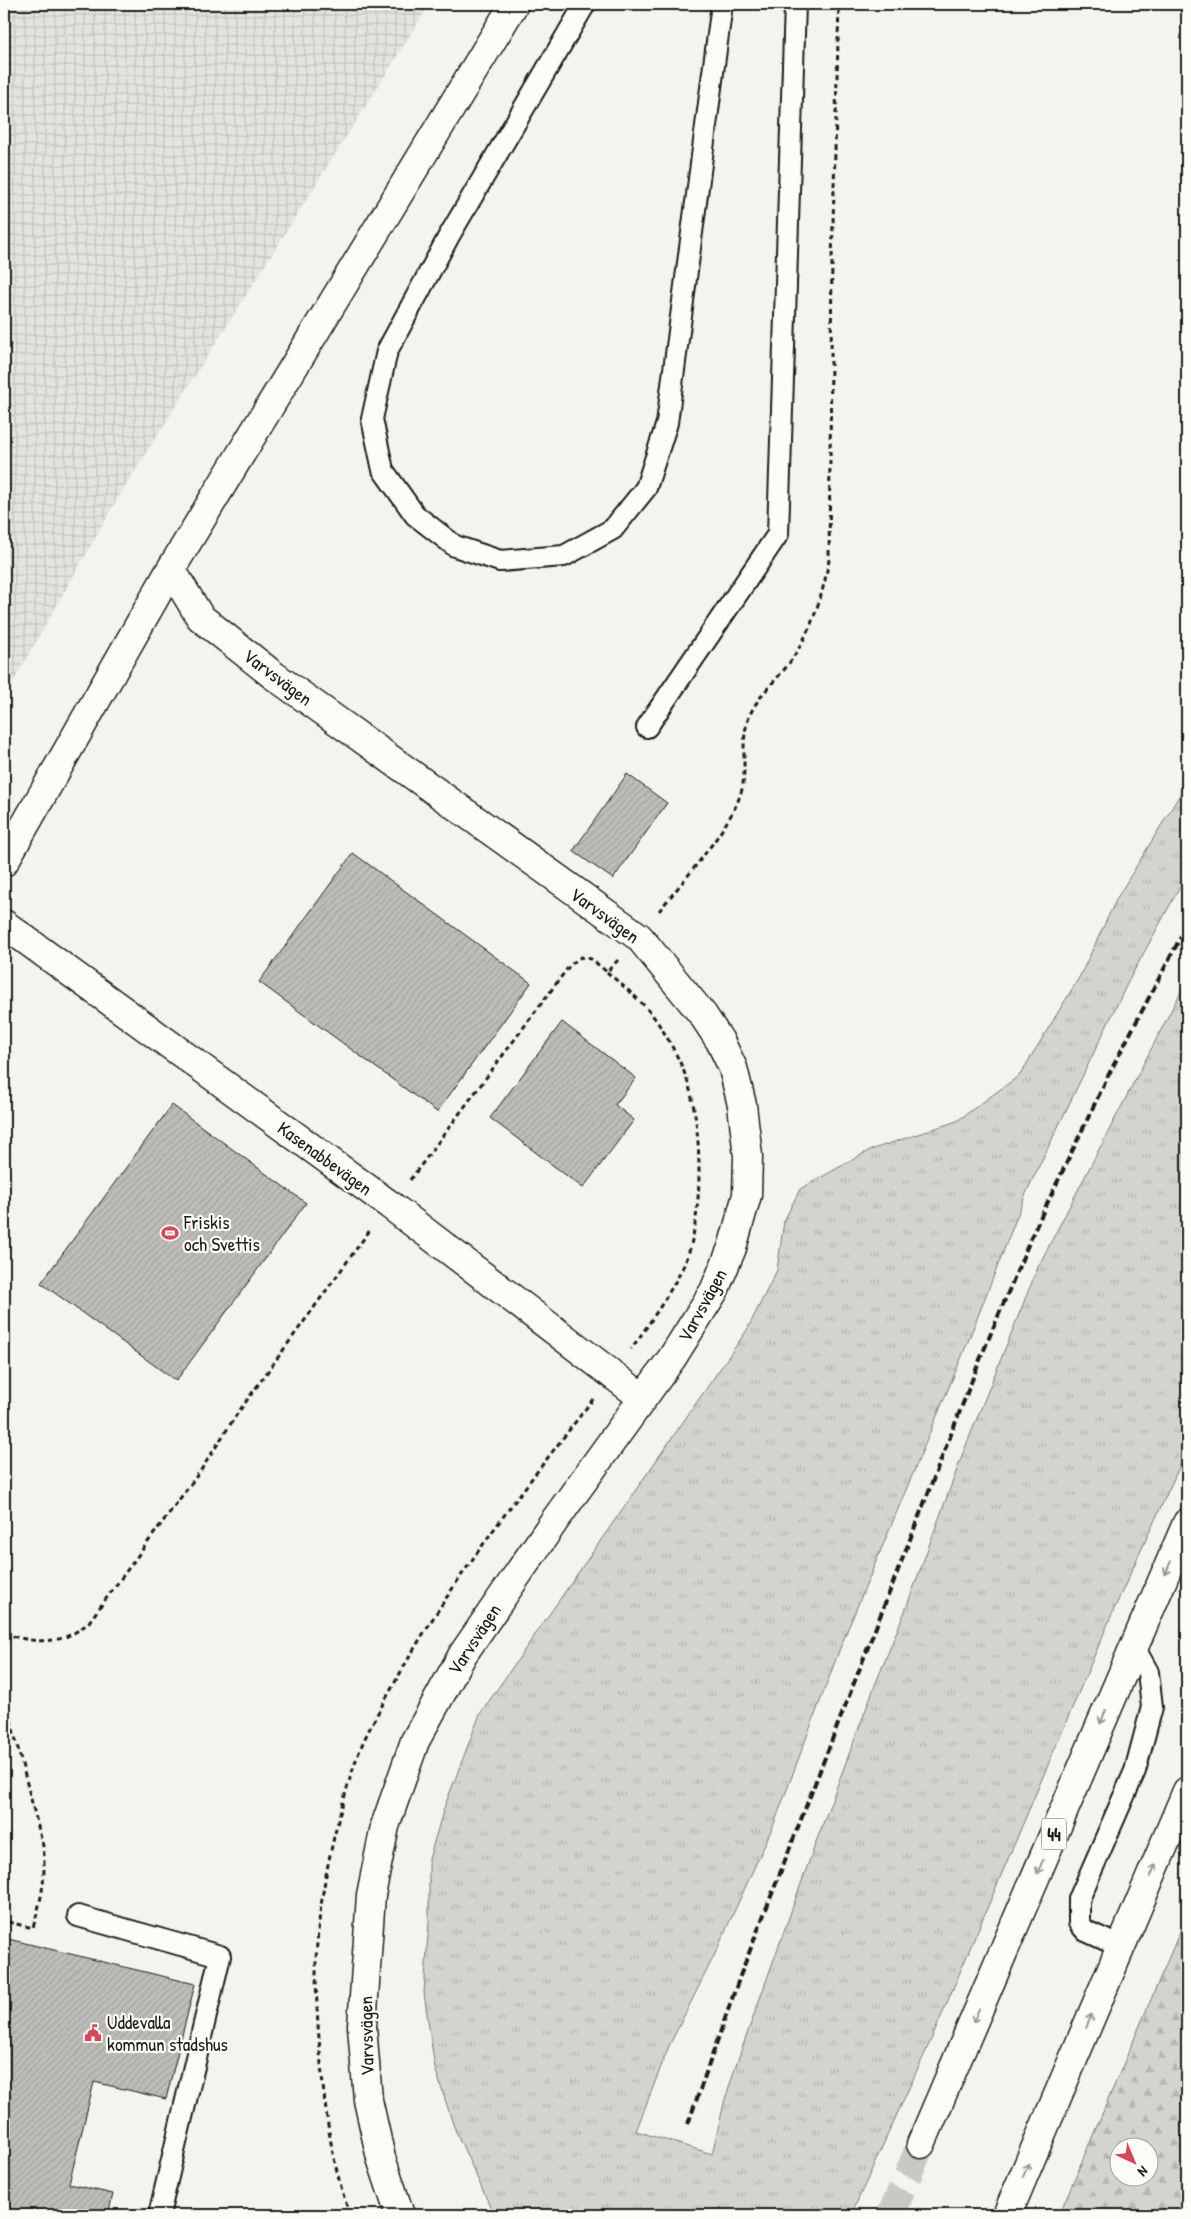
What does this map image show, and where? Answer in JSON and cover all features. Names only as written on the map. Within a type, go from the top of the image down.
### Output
[{"type":"main road","points":[[4,862],[171,570],[514,4]]},
{"type":"main road","name":"Varvsvägen","points":[[171,570],[200,617],[258,663],[639,937],[703,1014],[720,1041],[732,1068],[742,1105],[748,1156],[747,1195],[732,1248],[714,1291],[672,1358],[555,1520],[463,1654],[415,1740],[385,1826],[372,1895],[362,2026],[368,2100],[381,2158],[400,2215]]},
{"type":"main road","name":"Kasenabbevägen","points":[[4,924],[390,1205],[643,1398]]},
{"type":"main road","name":"44","points":[[921,2144],[1187,1523]]},
{"type":"main road","points":[[1006,2215],[1187,1790]]},
{"type":"lane","points":[[585,4],[449,236],[387,351],[372,420],[383,470],[415,515],[455,546],[500,561],[564,556],[613,530],[646,488],[667,423],[722,4]]},
{"type":"lane","points":[[647,727],[778,534],[795,4]]},
{"type":"lane","points":[[1121,1947],[1086,1931],[1079,1923],[1079,1899],[1136,1770],[1152,1706],[1148,1672],[1134,1646]]},
{"type":"lane","points":[[78,1916],[220,1956],[159,2215]]},
{"type":"path","points":[[4,1694],[44,1846],[45,1863],[44,1885],[33,1928],[4,1921]]},
{"type":"shaded area","points":[[4,4],[430,4],[119,496],[4,698]]},
{"type":"green space","points":[[1187,783],[1187,874],[1129,980],[1027,1191],[967,1344],[842,1643],[774,1824],[714,1956],[669,2046],[636,2131],[712,2154],[725,2099],[740,2054],[816,1842],[905,1611],[963,1453],[1038,1267],[1187,980],[1187,1450],[1115,1607],[935,2031],[851,2215],[494,2215],[454,2127],[435,2068],[424,1993],[429,1921],[429,1859],[444,1808],[480,1714],[747,1330],[777,1270],[784,1221],[800,1189],[870,1150],[957,1121],[1020,1075],[1080,976],[1117,898]]},
{"type":"green space","points":[[1187,1915],[1187,2215],[1059,2215]]},
{"type":"building","points":[[627,774],[667,803],[613,879],[573,851]]},
{"type":"building","points":[[353,853],[531,983],[437,1112],[259,982]]},
{"type":"building","points":[[562,1022],[636,1078],[615,1105],[634,1120],[583,1188],[490,1118]]},
{"type":"building","points":[[172,1105],[306,1203],[176,1381],[41,1283]]},
{"type":"building","name":"Uddevalla kommun stadshus","points":[[4,1938],[195,1984],[166,2099],[94,2082],[69,2184],[113,2194],[108,2215],[4,2215]]},
{"type":"tunnel","points":[[891,2215],[921,2144]]},
{"type":"railway","points":[[688,2124],[740,1976],[981,1357],[1033,1233],[1109,1074],[1187,925]]},
{"type":"place","name":"Friskis och Svettis","points":[[170,1233]]},
{"type":"place","name":"Uddevalla kommun stadshus","points":[[93,2033]]}]
